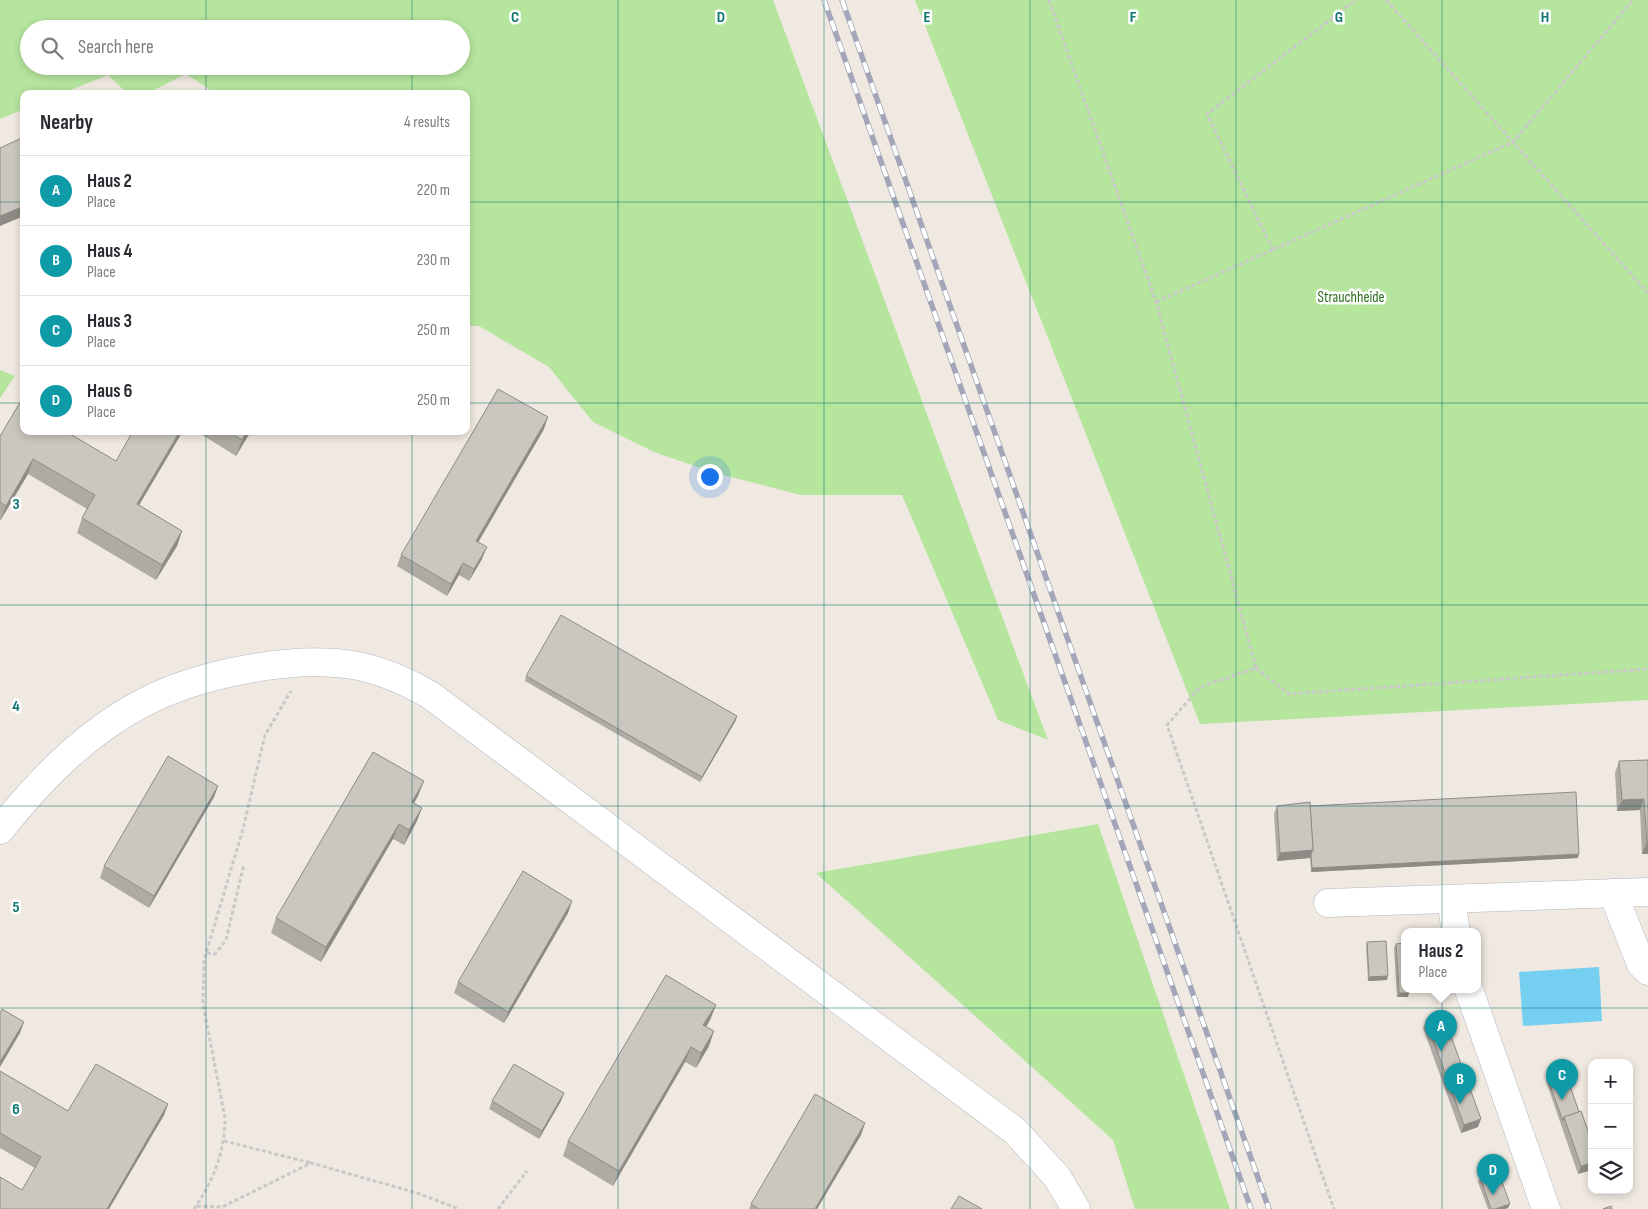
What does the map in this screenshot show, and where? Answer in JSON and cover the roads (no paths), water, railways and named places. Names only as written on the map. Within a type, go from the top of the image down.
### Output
[{"type":"street","points":[[0,830],[32,790],[55,768],[90,738],[144,702],[188,685],[276,665],[329,663],[366,668],[391,676],[430,695],[1015,1131],[1057,1177],[1076,1209]]},
{"type":"street","points":[[1328,904],[1648,892]]},
{"type":"street","points":[[1613,893],[1641,964],[1648,971]]},
{"type":"street","points":[[1451,899],[1455,928]]},
{"type":"street","points":[[1470,993],[1546,1209]]},
{"type":"water","points":[[1599,967],[1602,1021],[1523,1026],[1519,972]]},
{"type":"railway","points":[[824,0],[1251,1209]]},
{"type":"railway","points":[[842,0],[1269,1209]]},
{"type":"place","name":"Haus 2","points":[[1441,1051]]},
{"type":"place","name":"Haus 3","points":[[1562,1100]]},
{"type":"place","name":"Haus 4","points":[[1460,1104]]},
{"type":"place","name":"Haus 6","points":[[1493,1195]]},
{"type":"park label","name":"Strauchheide","points":[[1351,297]]}]
